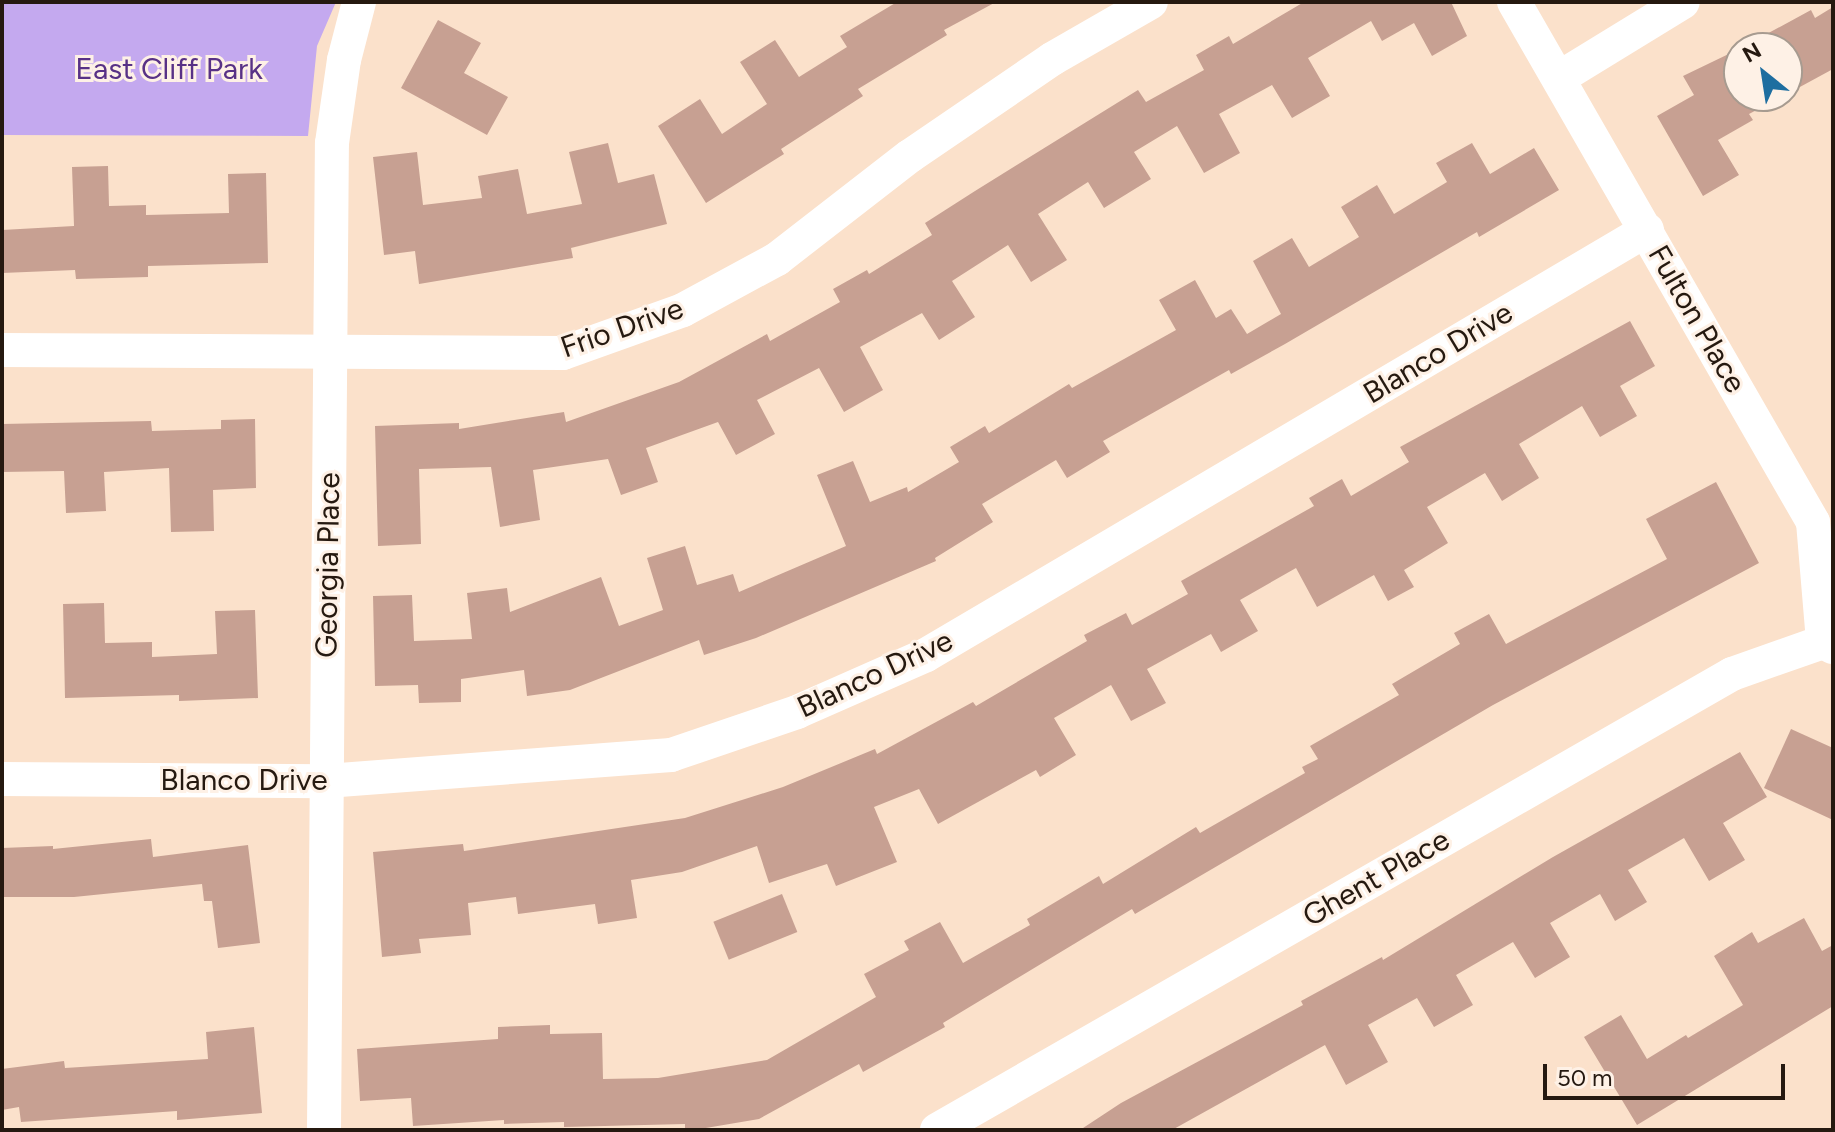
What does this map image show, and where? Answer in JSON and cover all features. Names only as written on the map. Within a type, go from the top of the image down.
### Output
[{"type":"street","name":"Georgia Place","points":[[324,1130],[332,143],[344,60],[359,2]]},
{"type":"street","name":"Frio Drive","points":[[2,350],[563,353],[683,310],[777,259],[923,147],[1052,59],[1151,2]]},
{"type":"street","name":"Fulton Place","points":[[1514,2],[1813,522],[1828,644]]},
{"type":"street","points":[[1559,78],[1683,2]]},
{"type":"street","name":"Blanco Drive","points":[[2,779],[326,781],[671,755],[797,712],[926,655],[1647,230]]},
{"type":"street","name":"Ghent Place","points":[[937,1130],[1732,674],[1828,644]]},
{"type":"green space","name":"East Cliff Park","points":[[2,2],[336,2],[317,46],[308,136],[2,135]]},
{"type":"building","points":[[897,2],[996,2],[944,30],[947,35],[858,89],[863,96],[781,149],[784,154],[706,203],[658,126],[700,99],[722,134],[767,104],[740,62],[775,40],[799,77],[847,47],[840,36]]},
{"type":"building","points":[[1304,2],[1451,2],[1467,36],[1432,56],[1414,23],[1382,41],[1371,21],[1308,58],[1330,96],[1292,118],[1272,85],[1219,114],[1240,153],[1204,173],[1177,126],[1134,152],[1151,179],[1104,208],[1088,182],[1038,214],[1067,260],[1031,282],[1008,245],[952,281],[975,317],[939,340],[922,313],[860,347],[883,390],[844,412],[819,368],[757,400],[775,434],[736,455],[718,422],[646,448],[658,482],[621,495],[608,459],[533,470],[540,520],[500,527],[491,467],[419,469],[421,544],[378,546],[375,426],[459,423],[459,429],[564,412],[566,422],[679,382],[767,334],[770,341],[840,302],[833,289],[867,270],[869,274],[932,235],[925,223],[975,191],[1138,90],[1146,102],[1204,70],[1196,55],[1229,36],[1233,44]]},
{"type":"building","points":[[1833,7],[1833,69],[1803,85],[1803,32],[1770,32],[1811,10],[1815,18]]},
{"type":"building","points":[[438,20],[481,43],[464,73],[508,97],[487,135],[401,88]]},
{"type":"building","points":[[1723,57],[1723,112],[1753,112],[1749,114],[1753,120],[1718,140],[1739,175],[1703,196],[1657,116],[1694,95],[1683,76]]},
{"type":"building","points":[[608,143],[618,183],[654,174],[667,224],[571,248],[573,258],[419,284],[415,251],[384,255],[373,157],[417,152],[423,205],[482,198],[478,176],[518,169],[527,214],[582,204],[569,152]]},
{"type":"building","points":[[1472,143],[1490,174],[1534,148],[1559,190],[1479,237],[1477,232],[1231,374],[1229,370],[1103,441],[1110,452],[1067,478],[1056,460],[982,504],[993,522],[935,558],[936,561],[756,638],[704,655],[699,640],[570,690],[527,696],[524,670],[461,679],[461,702],[419,703],[418,685],[375,686],[373,596],[412,595],[414,641],[472,639],[467,593],[507,588],[510,612],[601,577],[619,626],[663,610],[647,558],[685,546],[697,585],[733,574],[739,592],[846,546],[817,475],[853,461],[870,502],[907,487],[908,492],[959,462],[950,447],[985,426],[989,433],[1069,384],[1072,388],[1176,330],[1159,300],[1195,280],[1216,318],[1231,309],[1247,334],[1281,314],[1253,261],[1292,238],[1309,267],[1359,237],[1341,207],[1377,185],[1394,214],[1447,182],[1436,163]]},
{"type":"building","points":[[108,166],[109,206],[146,205],[146,215],[229,213],[228,174],[266,173],[268,263],[148,266],[148,277],[76,279],[75,270],[2,273],[2,230],[74,226],[72,167]]},
{"type":"building","points":[[1630,321],[1655,366],[1620,386],[1637,416],[1600,437],[1582,406],[1519,444],[1539,478],[1502,501],[1485,473],[1427,507],[1448,543],[1404,570],[1414,587],[1388,601],[1374,575],[1317,607],[1296,568],[1240,600],[1258,631],[1221,652],[1211,634],[1147,669],[1166,703],[1131,721],[1111,685],[1054,718],[1076,755],[1040,777],[1036,770],[938,824],[919,789],[874,807],[897,862],[836,886],[827,864],[769,883],[757,846],[682,872],[631,880],[637,918],[598,924],[595,904],[518,914],[516,897],[468,903],[471,935],[419,939],[421,953],[382,957],[373,852],[463,844],[464,851],[685,818],[783,787],[875,749],[877,754],[973,702],[976,706],[1087,641],[1084,635],[1126,613],[1132,625],[1188,594],[1181,581],[1314,506],[1309,498],[1342,479],[1351,496],[1409,462],[1400,447]]},
{"type":"building","points":[[255,419],[256,488],[213,490],[214,531],[171,532],[169,468],[104,472],[106,511],[66,513],[64,471],[2,472],[2,424],[151,421],[152,431],[221,429],[221,420]]},
{"type":"building","points":[[1716,482],[1759,563],[1493,705],[1135,914],[1132,909],[943,1023],[945,1027],[863,1072],[859,1064],[759,1119],[694,1130],[685,1130],[685,1124],[564,1127],[564,1122],[504,1124],[504,1120],[413,1126],[411,1098],[360,1101],[357,1049],[498,1039],[498,1027],[550,1025],[550,1034],[602,1033],[603,1079],[658,1078],[767,1060],[876,997],[864,974],[909,950],[904,941],[940,922],[963,963],[1030,925],[1027,919],[1099,876],[1103,884],[1196,827],[1200,833],[1305,773],[1302,767],[1318,759],[1310,746],[1399,695],[1392,684],[1460,644],[1454,633],[1489,614],[1506,644],[1667,559],[1646,519]]},
{"type":"building","points":[[104,603],[105,643],[152,642],[152,657],[217,654],[215,611],[255,610],[258,698],[179,701],[179,695],[65,698],[63,604]]},
{"type":"building","points":[[1791,729],[1833,748],[1833,820],[1764,788]]},
{"type":"building","points":[[1740,752],[1767,797],[1723,823],[1745,860],[1709,881],[1684,838],[1628,870],[1647,902],[1615,921],[1600,894],[1550,923],[1570,957],[1535,978],[1513,942],[1456,975],[1473,1005],[1434,1027],[1417,998],[1368,1025],[1388,1062],[1346,1085],[1325,1045],[1172,1130],[1080,1130],[1121,1103],[1303,1005],[1301,1001],[1382,957],[1383,960],[1553,857]]},
{"type":"building","points":[[151,839],[153,857],[248,845],[260,943],[218,948],[212,901],[204,901],[202,884],[74,897],[2,897],[2,848],[53,846],[53,849]]},
{"type":"building","points":[[782,894],[797,932],[729,960],[713,922]]},
{"type":"building","points":[[1804,918],[1822,951],[1833,945],[1833,1006],[1637,1125],[1584,1037],[1621,1015],[1647,1059],[1686,1035],[1688,1038],[1743,1005],[1714,956],[1752,932],[1758,943]]},
{"type":"building","points":[[254,1027],[262,1113],[177,1120],[177,1111],[21,1122],[19,1107],[2,1110],[2,1069],[64,1061],[65,1068],[208,1059],[206,1032]]}]
